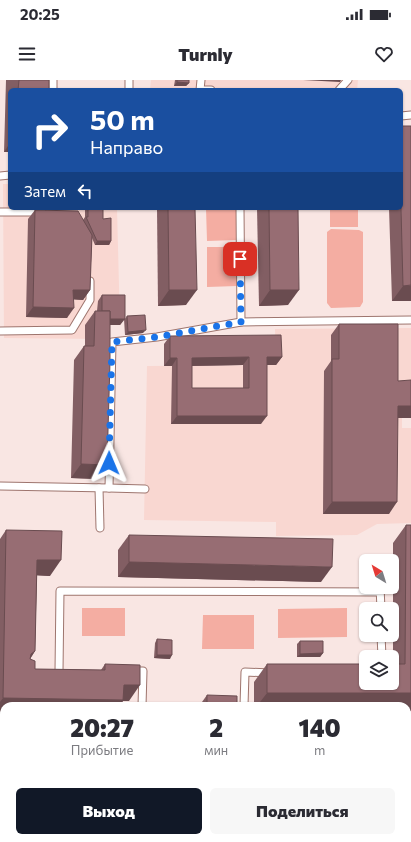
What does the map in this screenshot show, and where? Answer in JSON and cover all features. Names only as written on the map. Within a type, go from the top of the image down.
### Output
[{"type":"lane","points":[[342,88],[348,80]]},
{"type":"lane","points":[[240,210],[241,322]]},
{"type":"lane","points":[[0,212],[50,212]]},
{"type":"lane","points":[[0,331],[72,330],[90,300],[90,276]]},
{"type":"lane","points":[[108,488],[112,342],[157,337],[241,322],[411,320]]},
{"type":"lane","points":[[0,486],[145,489]]},
{"type":"lane","points":[[99,488],[100,528]]},
{"type":"lane","points":[[59,671],[60,591],[359,589]]},
{"type":"lane","points":[[120,671],[143,671],[142,702]]},
{"type":"lane","points":[[244,702],[245,672],[280,673]]},
{"type":"shaded area","points":[[151,80],[358,80],[357,88],[150,88]]},
{"type":"shaded area","points":[[3,184],[8,184],[8,210],[117,210],[120,325],[100,325],[100,339],[4,338]]},
{"type":"shaded area","points":[[206,210],[236,210],[236,240],[207,241]]},
{"type":"shaded area","points":[[330,210],[358,210],[358,227],[330,227]]},
{"type":"shaded area","points":[[331,229],[359,230],[363,232],[363,302],[360,307],[331,308],[327,303],[327,232]]},
{"type":"shaded area","points":[[207,247],[236,247],[237,286],[207,287]]},
{"type":"shaded area","points":[[411,328],[411,388],[402,388],[402,428],[411,428],[411,523],[377,524],[357,535],[276,536],[276,522],[144,520],[147,366],[276,365],[275,329]]},
{"type":"shaded area","points":[[82,608],[125,608],[125,636],[82,636]]},
{"type":"shaded area","points":[[347,608],[347,637],[278,638],[278,609]]},
{"type":"shaded area","points":[[203,615],[254,615],[254,649],[202,649]]},
{"type":"building","points":[[19,80],[49,80],[49,88],[18,88]]},
{"type":"building","points":[[177,80],[189,80],[189,83],[177,82]]},
{"type":"building","points":[[403,126],[411,126],[411,285],[403,286],[401,210],[403,210]]},
{"type":"building","points":[[35,210],[78,211],[92,235],[90,290],[73,290],[74,308],[33,307]]},
{"type":"building","points":[[88,210],[103,210],[103,219],[111,218],[111,241],[97,241],[86,217],[88,217]]},
{"type":"building","points":[[168,210],[195,210],[197,290],[169,290]]},
{"type":"building","points":[[269,210],[298,210],[299,290],[270,290]]},
{"type":"building","points":[[102,295],[125,295],[125,319],[110,319],[110,311],[102,311]]},
{"type":"building","points":[[95,311],[110,311],[107,465],[81,464],[84,346],[94,346]]},
{"type":"building","points":[[145,315],[146,330],[128,332],[127,316]]},
{"type":"building","points":[[339,324],[398,324],[398,381],[411,380],[411,406],[398,406],[397,502],[332,502],[332,359],[339,359]]},
{"type":"building","points":[[281,335],[282,357],[267,357],[267,416],[177,416],[177,358],[170,358],[170,336]],"holes":[[[249,357],[249,388],[192,388],[192,358]]]},
{"type":"building","points":[[406,525],[411,525],[411,693],[267,693],[267,664],[359,664],[359,690],[399,690],[399,664],[405,664]]},
{"type":"building","points":[[6,530],[62,531],[61,560],[37,560],[35,651],[31,654],[30,659],[35,661],[35,669],[105,670],[105,664],[140,665],[140,685],[124,685],[123,700],[3,698]]},
{"type":"building","points":[[129,535],[333,539],[332,567],[129,562]]},
{"type":"building","points":[[157,639],[172,640],[172,655],[157,655]]},
{"type":"building","points":[[300,641],[323,641],[323,653],[300,654]]},
{"type":"building","points":[[207,695],[237,696],[237,702],[207,702]]},
{"type":"route","points":[[109,463],[112,342],[157,337],[241,322],[240,259]]}]
